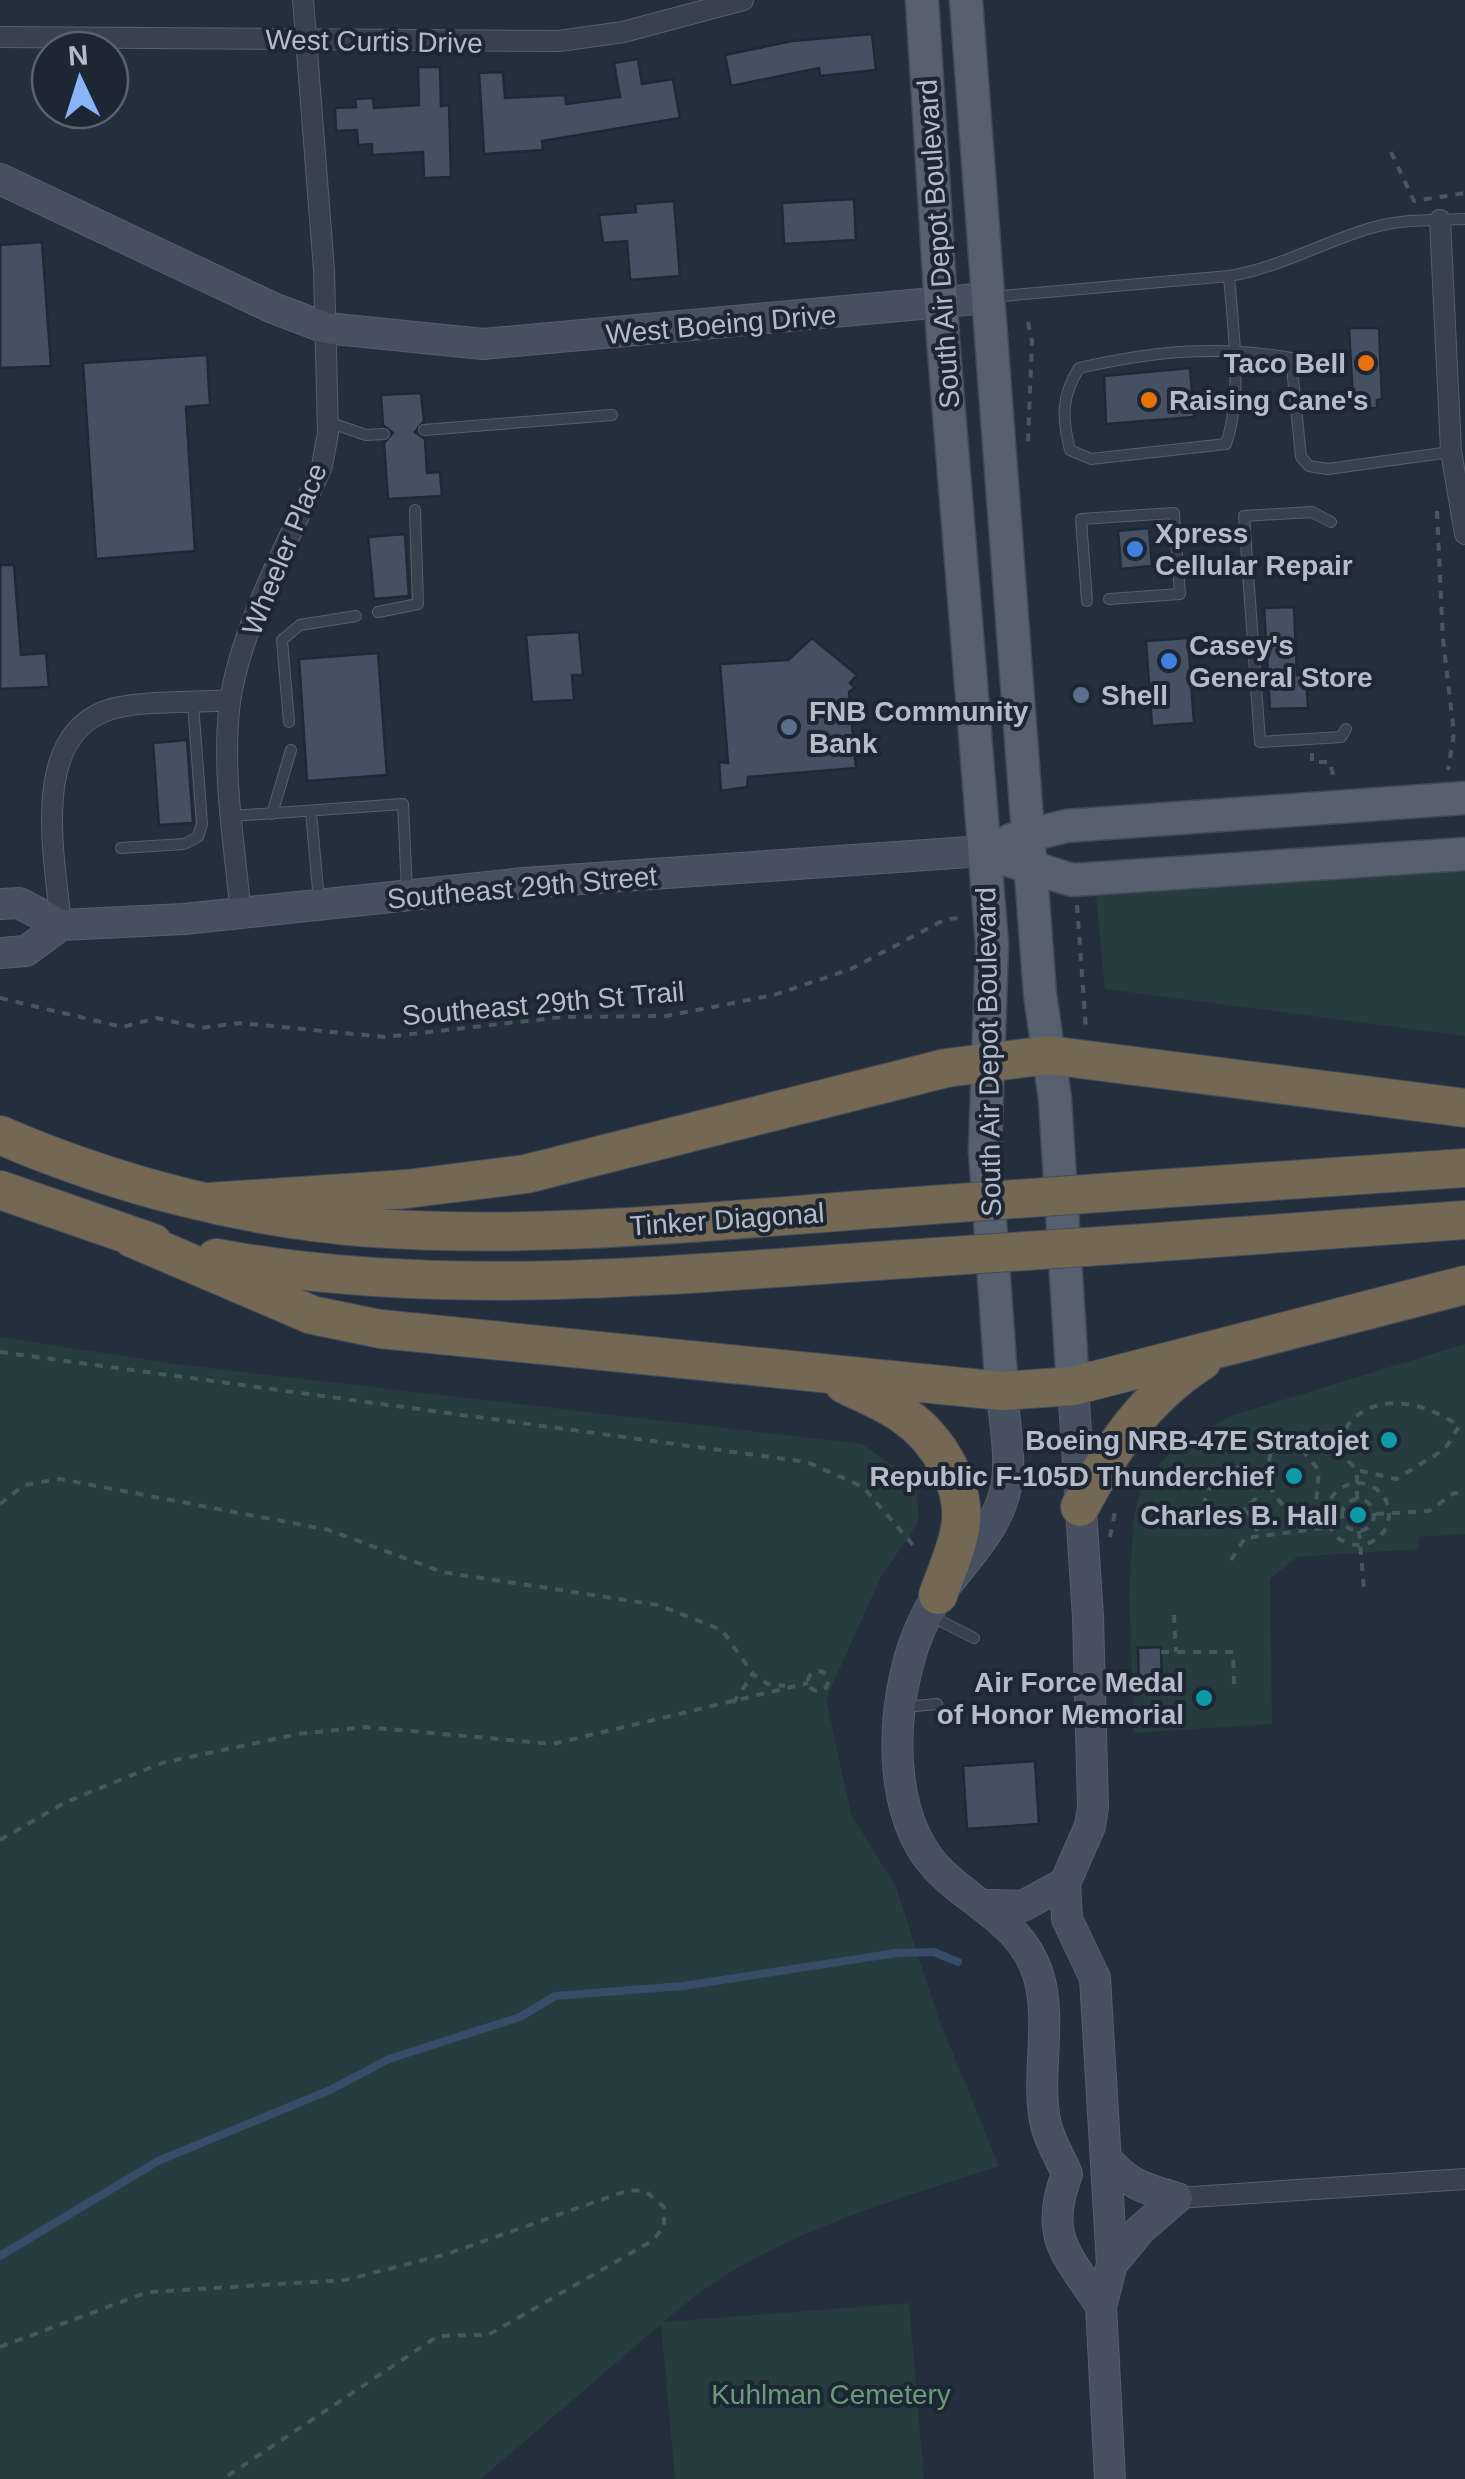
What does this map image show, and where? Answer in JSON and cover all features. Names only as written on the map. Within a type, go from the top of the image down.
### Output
[{"type":"highway","points":[[209,1202],[406,1189],[526,1174],[946,1068],[1048,1056],[1465,1108]]},
{"type":"highway","name":"Tinker Diagonal","points":[[0,1135],[120,1180],[209,1202],[371,1228],[460,1232],[903,1207],[1465,1168]]},
{"type":"highway","name":"Tinker Diagonal","points":[[0,1190],[132,1238],[292,1272],[458,1283],[554,1283],[1465,1220]]},
{"type":"highway","points":[[132,1238],[312,1315],[380,1329],[1002,1391],[1073,1386],[1465,1286]]},
{"type":"highway","points":[[1080,1507],[1111,1449],[1147,1407],[1176,1378],[1222,1348]]},
{"type":"highway","points":[[828,1376],[907,1417],[940,1452],[952,1474],[959,1494],[960,1530],[933,1604]]},
{"type":"main road","name":"South Air Depot Boulevard","points":[[922,0],[924,35],[966,301],[1055,1098],[1089,1636],[1092,1807],[1090,1826],[1064,1883],[1067,1919],[1095,1978],[1112,2264],[1101,2306],[1110,2479]]},
{"type":"main road","name":"South Air Depot Boulevard","points":[[966,0],[966,301],[983,850],[990,916],[985,1150],[1007,1462],[1002,1501],[981,1542],[933,1604],[907,1666],[895,1754],[903,1797],[918,1837],[942,1874],[988,1905],[1019,1941],[1038,1974],[1046,2125],[1068,2174],[1056,2205],[1055,2224],[1101,2306]]},
{"type":"main road","name":"West Boeing Drive","points":[[0,178],[273,308],[326,328],[483,344],[966,301]]},
{"type":"main road","name":"Southeast 29th Street","points":[[0,904],[20,904],[61,926],[240,916],[524,884],[983,850],[1066,826],[1456,784]]},
{"type":"main road","name":"Southeast 29th Street","points":[[983,850],[1072,880],[1465,854]]},
{"type":"main road","name":"Southeast 29th Street","points":[[0,953],[26,951],[61,926]]},
{"type":"main road","points":[[988,1905],[1022,1906],[1064,1883]]},
{"type":"main road","points":[[1106,2158],[1139,2189],[1177,2198]]},
{"type":"main road","points":[[1112,2264],[1140,2230],[1177,2198]]},
{"type":"street","name":"Wheeler Place","points":[[240,916],[228,737],[230,700],[241,654],[322,466],[328,422],[326,328],[303,0]]},
{"type":"street","name":"West Curtis Drive","points":[[0,37],[559,42],[623,32],[743,0]]},
{"type":"street","points":[[1440,220],[1465,534]]},
{"type":"street","points":[[61,926],[53,782],[62,746],[81,721],[116,708],[230,700]]},
{"type":"street","points":[[1177,2198],[1465,2179]]},
{"type":"lane","name":"West Boeing Drive","points":[[966,301],[1256,272],[1369,228],[1465,219]]},
{"type":"lane","points":[[1229,276],[1234,348],[1231,428],[1226,444],[1092,459],[1070,450],[1062,418],[1066,388],[1079,368],[1144,354],[1234,348],[1291,358],[1301,457],[1310,466],[1328,469],[1457,461]]},
{"type":"lane","points":[[424,430],[612,415]]},
{"type":"lane","points":[[328,422],[366,435],[384,434]]},
{"type":"lane","points":[[378,612],[418,604],[415,510]]},
{"type":"lane","points":[[1330,522],[1312,512],[1244,516],[1260,742],[1341,737],[1346,729]]},
{"type":"lane","points":[[1087,601],[1081,520],[1174,513],[1180,594],[1109,599]]},
{"type":"lane","points":[[289,722],[282,640],[300,624],[356,616]]},
{"type":"lane","points":[[121,848],[184,844],[198,837],[202,824],[193,703]]},
{"type":"lane","points":[[272,814],[291,750]]},
{"type":"lane","points":[[232,816],[404,804],[407,898]]},
{"type":"lane","points":[[311,812],[320,907]]},
{"type":"lane","points":[[933,1604],[974,1638]]},
{"type":"lane","points":[[899,1707],[937,1704]]},
{"type":"path","points":[[1391,152],[1414,200],[1465,192]]},
{"type":"path","points":[[1436,496],[1456,784]]},
{"type":"path","points":[[1035,911],[1077,903]]},
{"type":"path","name":"Southeast 29th St Trail","points":[[0,998],[122,1027],[157,1018],[201,1028],[240,1022],[373,1037],[562,1016],[666,1016],[774,995],[851,969],[946,919],[990,916]]},
{"type":"path","points":[[0,1352],[808,1462],[863,1487],[913,1545]]},
{"type":"path","points":[[1382,1402],[1435,1409],[1459,1426],[1445,1449],[1396,1479],[1358,1470],[1336,1449],[1350,1422],[1382,1402]]},
{"type":"path","points":[[1295,1442],[1320,1470],[1315,1514],[1308,1521],[1298,1520],[1269,1490],[1266,1469],[1272,1448],[1295,1442]]},
{"type":"path","points":[[1239,1467],[1255,1474],[1256,1498],[1246,1509],[1212,1516],[1204,1510],[1204,1500],[1217,1478],[1239,1467]]},
{"type":"path","points":[[1357,1499],[1358,1470]]},
{"type":"path","points":[[0,1504],[24,1485],[60,1479],[329,1530],[442,1572],[658,1605],[722,1630],[753,1674],[768,1684],[790,1686]]},
{"type":"path","points":[[1357,1484],[1376,1488],[1390,1512],[1384,1532],[1360,1544],[1346,1542],[1330,1528],[1328,1518],[1335,1494],[1357,1484]]},
{"type":"path","points":[[1374,1514],[1429,1512],[1454,1493],[1465,1494]]},
{"type":"path","points":[[1357,1499],[1371,1505],[1374,1514],[1372,1524],[1359,1531],[1348,1528],[1342,1517],[1347,1503],[1357,1499]]},
{"type":"path","points":[[1246,1509],[1259,1534]]},
{"type":"path","points":[[1315,1514],[1342,1517]]},
{"type":"path","points":[[1308,1521],[1312,1531]]},
{"type":"path","points":[[1230,1560],[1245,1538],[1330,1528]]},
{"type":"path","points":[[1359,1531],[1364,1589]]},
{"type":"path","points":[[1174,1615],[1176,1652]]},
{"type":"path","points":[[1162,1652],[1233,1652],[1234,1684]]},
{"type":"path","points":[[0,1840],[66,1802],[162,1763],[298,1734],[366,1727],[552,1744],[733,1704],[790,1686],[808,1683],[819,1691],[828,1679],[815,1671],[808,1683]]},
{"type":"path","points":[[733,1704],[753,1674]]},
{"type":"path","points":[[0,2347],[148,2292],[345,2280],[447,2254],[629,2190],[645,2191],[664,2207],[664,2226],[652,2241],[488,2335],[438,2336],[263,2448],[224,2479]]},
{"type":"green space","points":[[1465,859],[1465,1036],[1105,989],[1095,885]]},
{"type":"green space","name":"Kuhlman Cemetery","points":[[0,1337],[175,1364],[862,1444],[916,1482],[919,1521],[880,1579],[826,1699],[851,1814],[896,1887],[938,2017],[999,2166],[866,2210],[780,2246],[700,2293],[664,2322],[909,2303],[924,2479],[675,2479],[661,2324],[481,2479],[0,2479]]},
{"type":"green space","points":[[1465,1344],[1465,1534],[1419,1537],[1419,1549],[1297,1557],[1270,1579],[1272,1724],[1134,1733],[1129,1593],[1134,1514],[1142,1488],[1162,1461],[1178,1445],[1231,1416]]},
{"type":"building","points":[[872,34],[876,70],[820,76],[819,68],[731,86],[725,55],[792,41]]},
{"type":"building","points":[[638,59],[642,84],[673,79],[680,118],[542,141],[543,150],[484,154],[479,73],[503,72],[505,98],[565,95],[566,104],[620,97],[614,63]]},
{"type":"building","points":[[418,67],[440,67],[441,106],[449,105],[451,177],[424,178],[423,152],[372,155],[372,144],[358,145],[357,130],[336,131],[335,108],[356,107],[355,99],[373,98],[374,108],[419,105]]},
{"type":"building","points":[[854,199],[856,240],[784,244],[782,203]]},
{"type":"building","points":[[674,201],[680,276],[630,280],[627,241],[603,243],[599,215],[636,212],[635,204]]},
{"type":"building","points":[[42,242],[51,366],[0,368],[0,245]]},
{"type":"building","name":"Taco Bell","points":[[1349,328],[1379,328],[1382,399],[1377,400],[1377,408],[1357,409],[1358,401],[1353,401]]},
{"type":"building","points":[[207,355],[210,405],[186,407],[195,551],[96,559],[83,363]]},
{"type":"building","name":"Raising Cane's","points":[[1190,368],[1194,417],[1106,424],[1104,376]]},
{"type":"building","points":[[421,393],[424,421],[415,432],[425,439],[427,473],[440,472],[442,496],[388,499],[384,443],[393,433],[383,425],[381,395]]},
{"type":"building","name":"Xpress Cellular Repair","points":[[1149,528],[1152,566],[1121,569],[1118,531]]},
{"type":"building","points":[[405,534],[409,596],[374,599],[368,537]]},
{"type":"building","points":[[0,565],[14,565],[21,655],[46,653],[49,687],[0,689]]},
{"type":"building","points":[[1294,607],[1297,675],[1306,674],[1308,708],[1270,709],[1264,608]]},
{"type":"building","points":[[579,632],[583,675],[572,675],[574,700],[532,702],[526,635]]},
{"type":"building","name":"FNB Community Bank","points":[[812,638],[857,675],[850,683],[855,688],[849,692],[856,768],[748,777],[747,787],[721,791],[719,762],[728,763],[720,664],[788,660]]},
{"type":"building","name":"Casey's General Store","points":[[1188,638],[1194,723],[1152,726],[1146,641]]},
{"type":"building","points":[[378,653],[387,775],[307,781],[299,659]]},
{"type":"building","points":[[187,740],[193,823],[159,825],[153,743]]},
{"type":"building","points":[[1161,1647],[1162,1686],[1139,1687],[1138,1648]]},
{"type":"building","points":[[1035,1761],[1039,1824],[967,1829],[963,1766]]},
{"type":"waterway","points":[[0,2256],[158,2161],[330,2090],[389,2059],[520,2017],[555,1996],[683,1986],[896,1953],[934,1952],[958,1962]]},
{"type":"place","name":"Taco Bell","points":[[1366,363]]},
{"type":"place","name":"Raising Cane's","points":[[1149,400]]},
{"type":"place","name":"Xpress Cellular Repair","points":[[1135,549]]},
{"type":"place","name":"Casey's General Store","points":[[1169,661]]},
{"type":"place","name":"Shell","points":[[1081,695]]},
{"type":"place","name":"FNB Community Bank","points":[[789,727]]},
{"type":"place","name":"Boeing NRB-47E Stratojet","points":[[1389,1440]]},
{"type":"place","name":"Republic F-105D Thunderchief","points":[[1294,1476]]},
{"type":"place","name":"Charles B. Hall","points":[[1358,1515]]},
{"type":"place","name":"Air Force Medal of Honor Memorial","points":[[1204,1698]]}]
